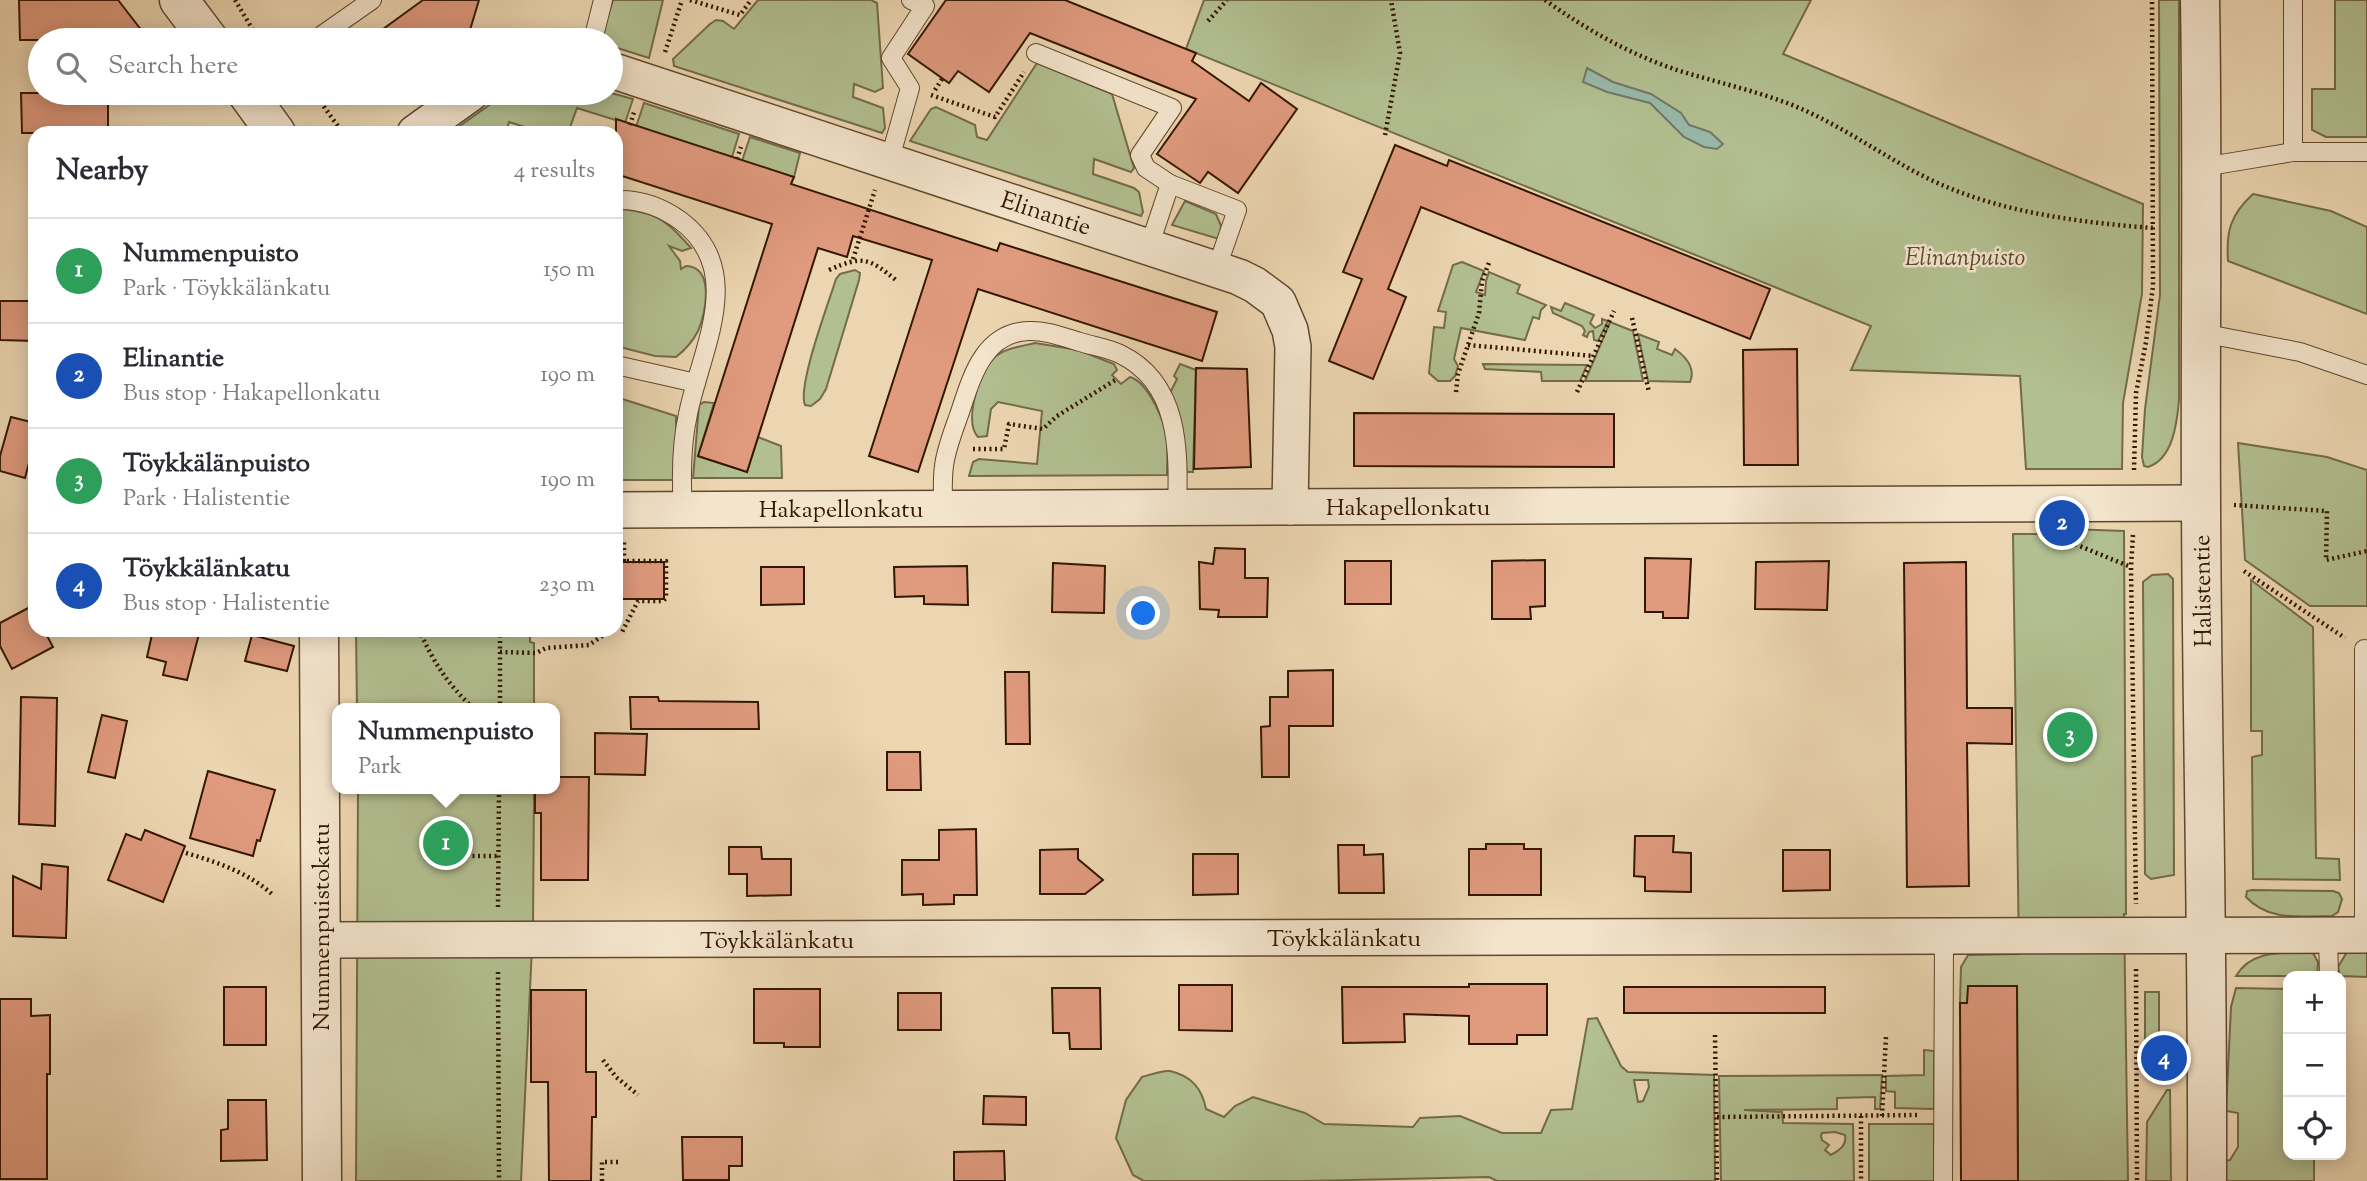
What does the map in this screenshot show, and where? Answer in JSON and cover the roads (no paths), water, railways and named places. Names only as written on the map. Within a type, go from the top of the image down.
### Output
[{"type":"street","points":[[179,0],[200,28]]},
{"type":"street","name":"Halistentie","points":[[2200,0],[2207,1181]]},
{"type":"street","name":"Elinantie","points":[[623,75],[882,175],[1149,247],[1255,285],[1278,302],[1290,330],[1293,347],[1290,507]]},
{"type":"street","points":[[256,105],[271,126]]},
{"type":"street","points":[[425,126],[454,105]]},
{"type":"street","name":"Hakapellonkatu","points":[[623,521],[683,510],[2201,503]]},
{"type":"street","name":"Nummenpuistokatu","points":[[319,637],[322,1181]]},
{"type":"street","name":"Töykkälänkatu","points":[[322,940],[2365,935]]},
{"type":"lane","points":[[333,28],[372,0]]},
{"type":"lane","points":[[596,28],[603,0]]},
{"type":"lane","points":[[882,175],[910,88],[891,58],[925,6],[912,0]]},
{"type":"lane","points":[[2293,0],[2293,152]]},
{"type":"lane","points":[[1036,53],[1172,108],[1140,155],[1146,168],[1170,184],[1237,210],[1216,270]]},
{"type":"lane","points":[[2203,167],[2293,152],[2367,152]]},
{"type":"lane","points":[[1149,247],[1170,184]]},
{"type":"lane","points":[[623,201],[643,202],[666,211],[696,233],[707,249],[714,267],[717,284],[713,320],[687,416],[681,482],[683,510]]},
{"type":"lane","points":[[943,509],[947,449],[975,368],[987,350],[1005,337],[1027,331],[1055,334],[1120,354],[1145,371],[1159,389],[1174,423],[1177,508]]},
{"type":"lane","points":[[2202,333],[2300,352],[2367,375]]},
{"type":"lane","points":[[623,367],[696,383]]},
{"type":"lane","points":[[2364,649],[2365,935]]},
{"type":"lane","points":[[1943,1181],[1944,936]]},
{"type":"lane","points":[[2328,936],[2329,971]]},
{"type":"place","name":"Elinantie","points":[[2062,523]]},
{"type":"place","name":"Töykkälänpuisto","points":[[2070,735]]},
{"type":"place","name":"Nummenpuisto","points":[[446,843]]},
{"type":"place","name":"Töykkälänkatu","points":[[2164,1058]]},
{"type":"park label","name":"Elinanpuisto","points":[[1965,257]]}]
